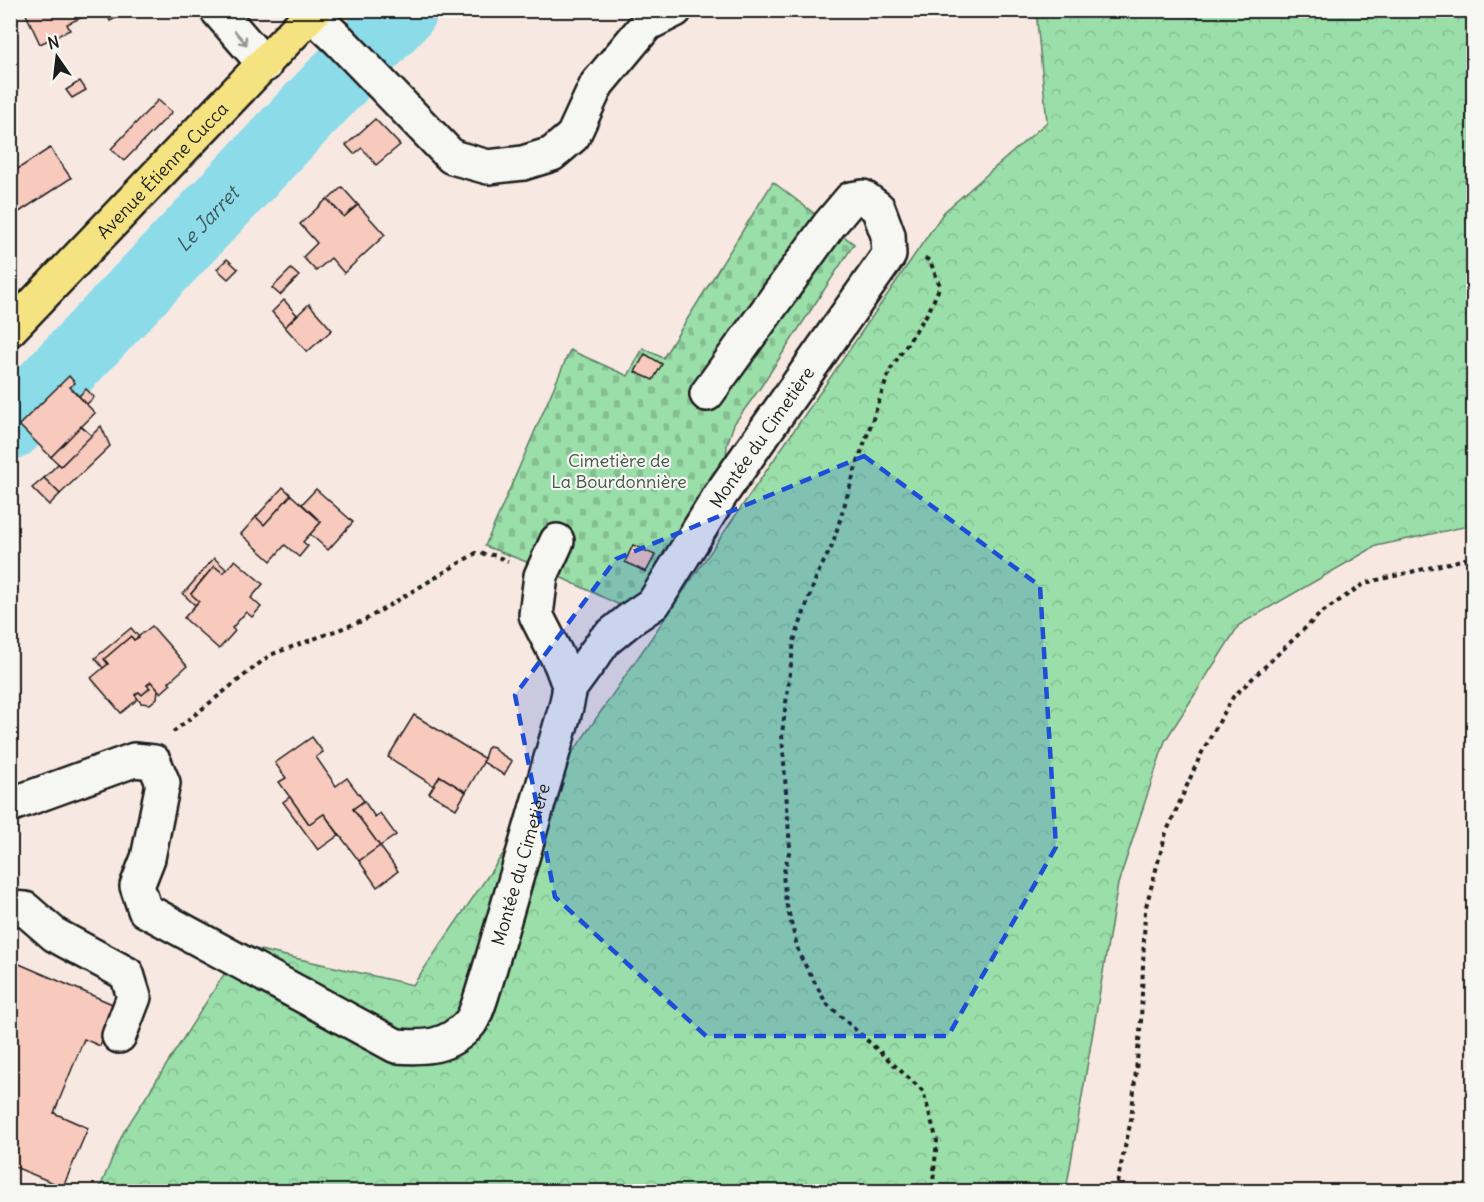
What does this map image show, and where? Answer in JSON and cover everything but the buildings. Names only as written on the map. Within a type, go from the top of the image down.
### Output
[{"type":"main road","name":"Avenue Étienne Cucca","points":[[10,329],[313,13]]},
{"type":"street","points":[[218,10],[265,65]]},
{"type":"street","points":[[313,13],[452,157],[488,167],[522,163],[552,154],[573,136],[597,84],[646,24],[675,10]]},
{"type":"street","points":[[707,394],[829,225],[851,199],[863,197],[878,208],[888,235]]},
{"type":"street","name":"Montée du Cimetière","points":[[154,762],[163,783],[148,858],[137,886],[145,910],[396,1046],[424,1048],[447,1041],[471,1022],[487,978],[570,688],[605,640],[654,603],[721,494],[889,255],[888,235]]},
{"type":"street","points":[[557,542],[541,576],[536,615],[561,664],[570,688]]},
{"type":"street","points":[[10,805],[134,760],[154,762]]},
{"type":"street","points":[[10,908],[25,909],[55,935],[127,974],[134,997],[119,1036]]},
{"type":"path","points":[[888,235],[930,261],[940,286],[929,311],[890,370],[856,467],[832,546],[817,575],[794,641],[782,734],[790,849],[783,875],[786,902],[799,954],[826,1003],[923,1091],[937,1141],[932,1191]]},
{"type":"path","points":[[154,762],[164,739],[270,655],[365,620],[476,553],[494,555]]},
{"type":"path","points":[[1115,1191],[1132,1109],[1141,1021],[1145,910],[1166,833],[1200,756],[1233,697],[1321,613],[1365,583],[1473,557]]},
{"type":"highlighted area","points":[[864,456],[1040,586],[1056,847],[948,1036],[706,1036],[555,897],[515,695],[616,559]]},
{"type":"green space","points":[[1036,11],[1473,11],[1473,525],[1376,546],[1239,625],[1165,741],[1118,884],[1066,1191],[98,1192],[123,1133],[242,946],[413,985],[944,212],[1047,122]]},
{"type":"green space","name":"Cimetière de La Bourdonnière","points":[[773,182],[854,244],[734,424],[727,445],[725,470],[645,598],[626,608],[532,564],[485,546],[570,350],[628,376],[643,348],[663,358]]},
{"type":"waterway","name":"Le Jarret","points":[[10,426],[404,10]]}]
